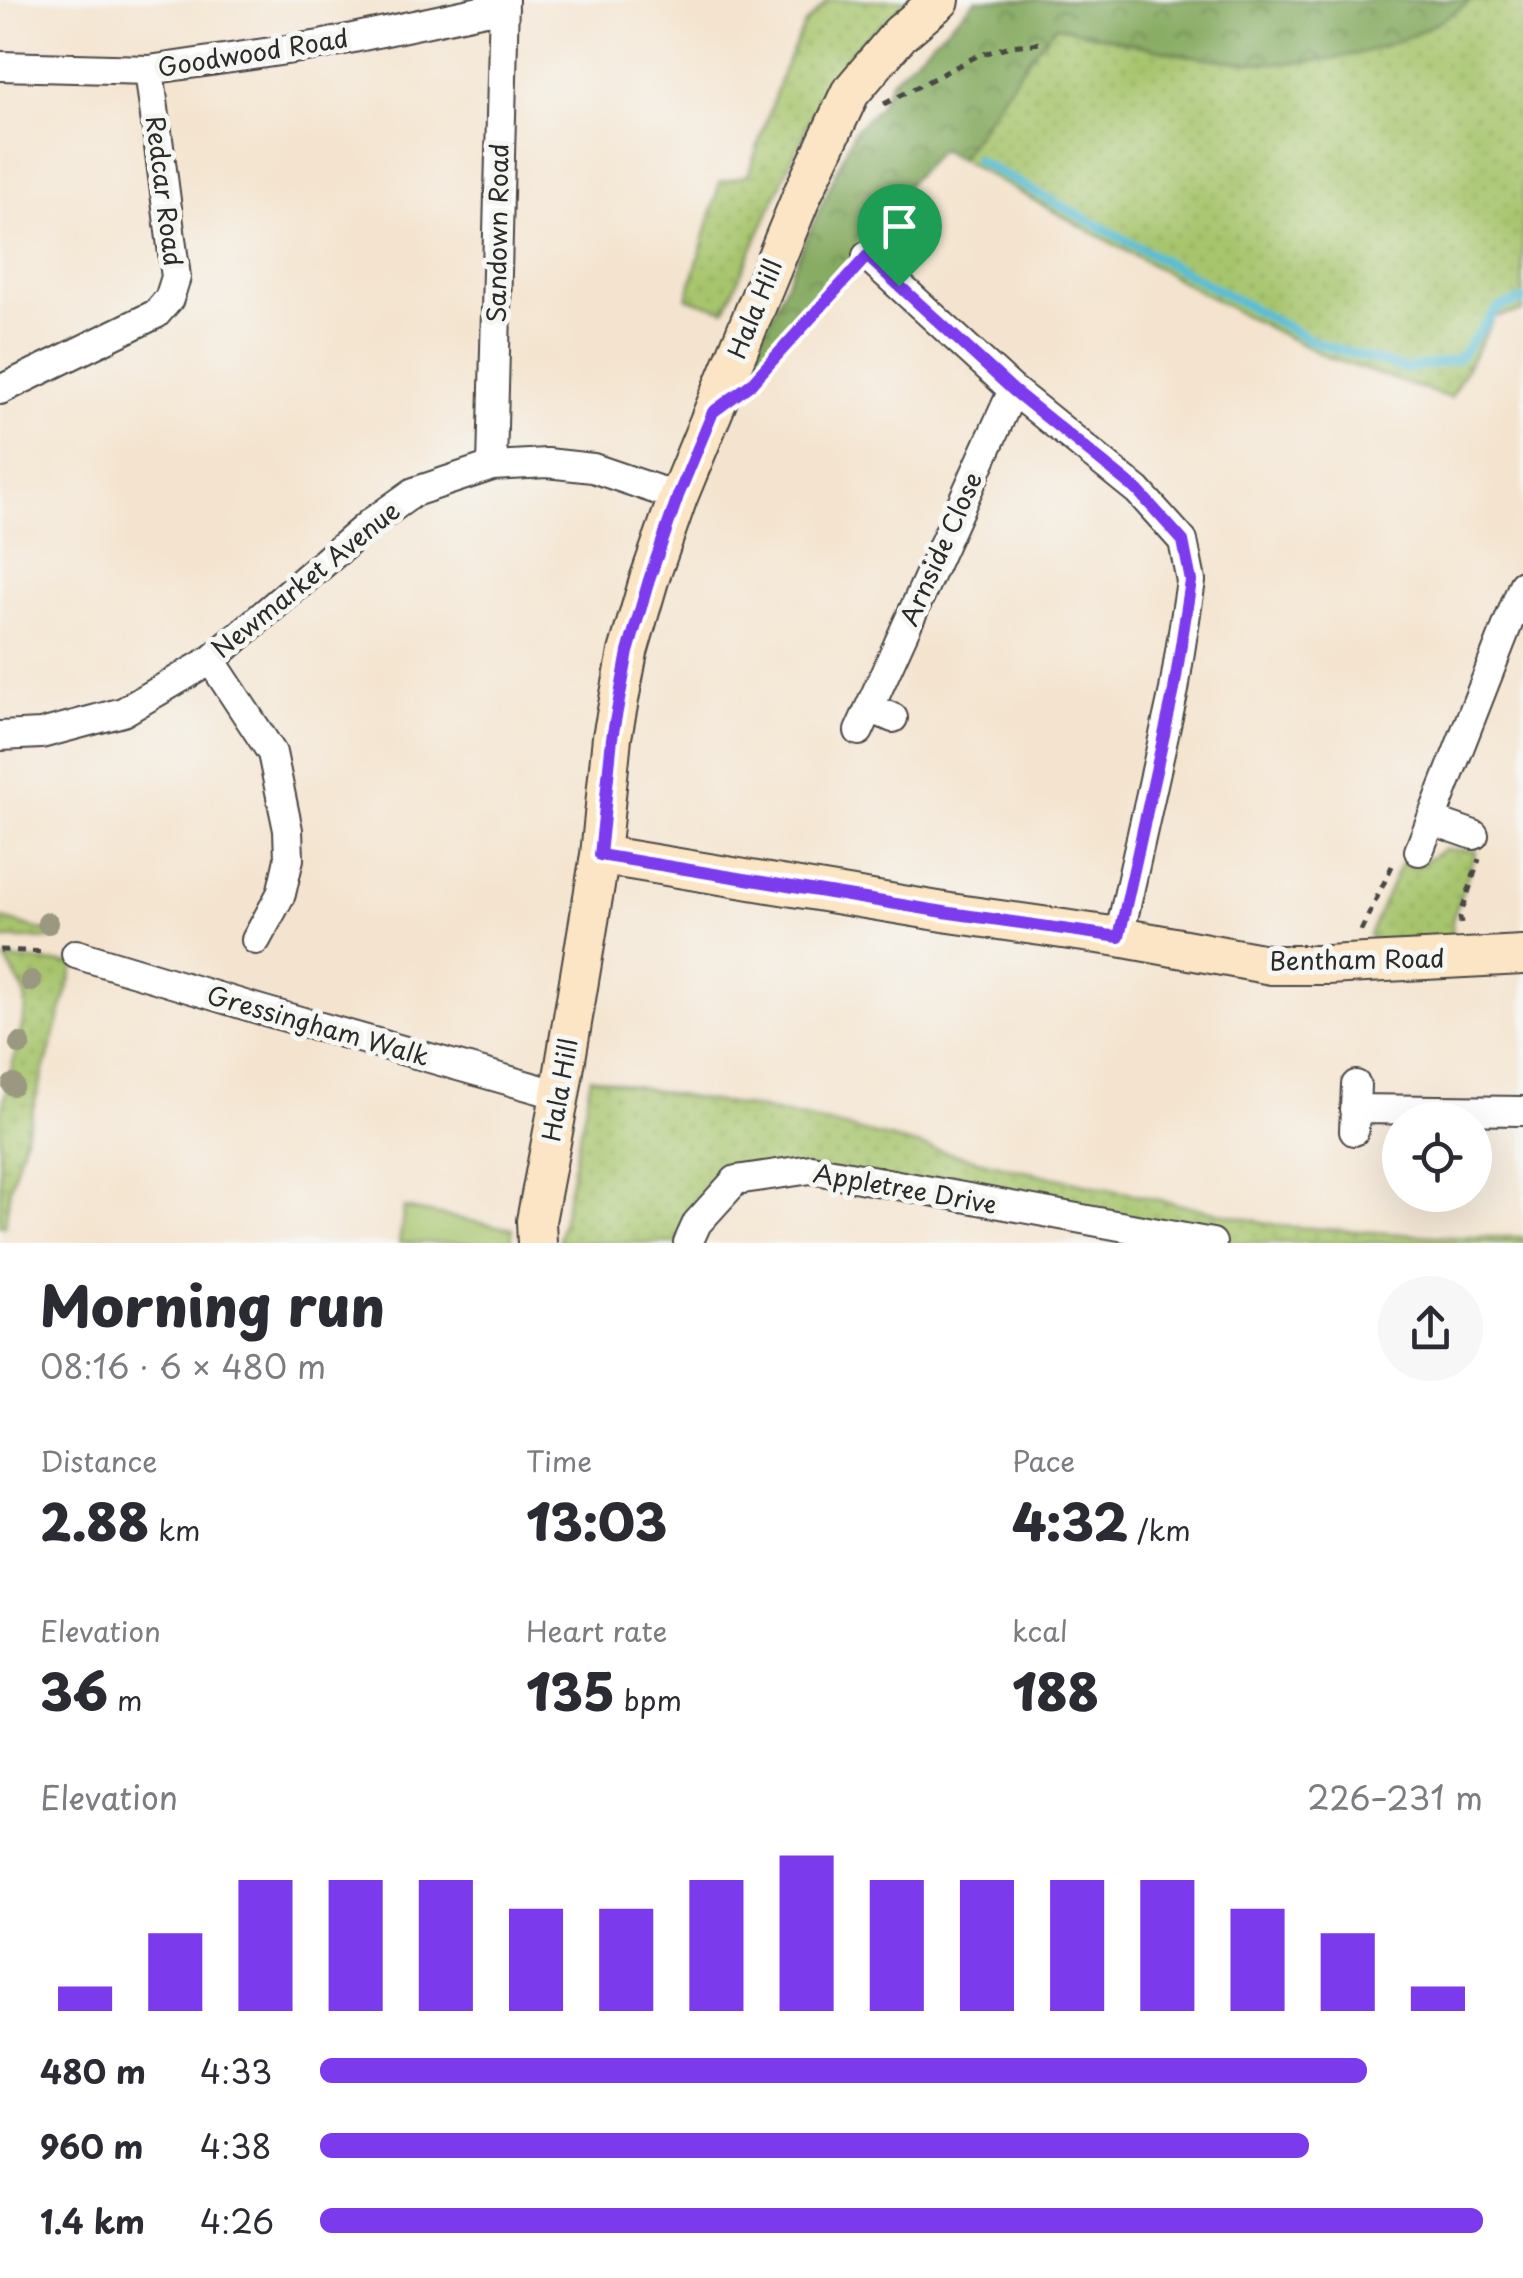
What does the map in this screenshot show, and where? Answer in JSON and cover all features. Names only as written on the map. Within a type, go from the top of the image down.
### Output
[{"type":"street","name":"Hala Hill","points":[[538,1243],[536,1221],[600,855],[612,738],[628,652],[649,580],[678,496],[803,192],[850,94],[900,34],[940,0]]},
{"type":"street","name":"Goodwood Road","points":[[0,66],[149,70],[320,45],[504,5]]},
{"type":"street","name":"Sandown Road","points":[[492,466],[504,5]]},
{"type":"street","name":"Redcar Road","points":[[0,390],[156,314],[168,300],[176,277],[149,70]]},
{"type":"street","points":[[867,256],[892,294],[1138,491],[1183,541],[1191,581],[1174,690],[1119,937]]},
{"type":"street","name":"Arnside Close","points":[[874,719],[1013,390]]},
{"type":"street","name":"Newmarket Avenue","points":[[0,736],[41,734],[123,712],[211,660],[369,524],[414,492],[492,466],[547,463],[593,468],[678,496]]},
{"type":"street","points":[[1474,835],[1424,837],[1523,586]]},
{"type":"street","points":[[211,660],[272,753],[288,830],[289,858],[281,894],[256,940]]},
{"type":"street","name":"Bentham Road","points":[[600,855],[1272,965],[1523,955]]},
{"type":"street","name":"Gressingham Walk","points":[[76,954],[560,1095]]},
{"type":"street","points":[[1355,1108],[1523,1111]]},
{"type":"street","name":"Appletree Drive","points":[[688,1243],[697,1223],[736,1180],[811,1169],[1212,1243]]},
{"type":"path","points":[[850,94],[879,107],[978,56],[1010,46],[1042,43]]},
{"type":"path","points":[[764,370],[867,256]]},
{"type":"path","points":[[1465,957],[1460,917],[1482,849],[1474,835]]},
{"type":"path","points":[[1338,965],[1359,936],[1407,836],[1424,837]]},
{"type":"path","points":[[0,950],[76,954]]},
{"type":"green space","points":[[828,0],[908,0],[849,53],[814,110],[725,310],[687,298],[720,182],[748,175],[783,71],[805,24]]},
{"type":"green space","points":[[976,0],[1472,0],[1409,37],[1376,49],[1308,62],[1199,57],[1055,26],[959,159],[940,149],[878,217],[872,240],[747,370],[855,130],[879,107],[891,81]]},
{"type":"green space","points":[[1472,0],[1523,0],[1523,311],[1495,317],[1450,398],[1329,358],[1235,311],[959,159],[1055,26],[1199,57],[1272,63],[1307,61],[1376,48],[1441,20]]},
{"type":"green space","points":[[1444,849],[1476,851],[1452,921],[1453,939],[1374,942],[1369,935],[1401,863],[1416,867]]},
{"type":"green space","points":[[0,918],[52,933],[51,939],[0,939]]},
{"type":"green space","points":[[5,959],[75,964],[10,1188],[5,1226],[0,1226],[0,1116],[26,1009],[25,993]]},
{"type":"green space","points":[[591,1077],[828,1123],[1015,1169],[1281,1226],[1451,1237],[1523,1237],[1523,1243],[1212,1243],[811,1169],[736,1180],[688,1243],[561,1243]]},
{"type":"green space","points":[[404,1208],[513,1229],[511,1243],[399,1243]]},
{"type":"waterway","points":[[976,160],[1317,343],[1404,369],[1457,360],[1498,308],[1523,300]]},
{"type":"route","points":[[867,256],[899,286],[1013,390],[1138,491],[1183,541],[1191,581],[1174,690],[1119,937],[600,855],[612,738],[628,652],[678,496],[713,412],[751,384],[867,256]]}]
